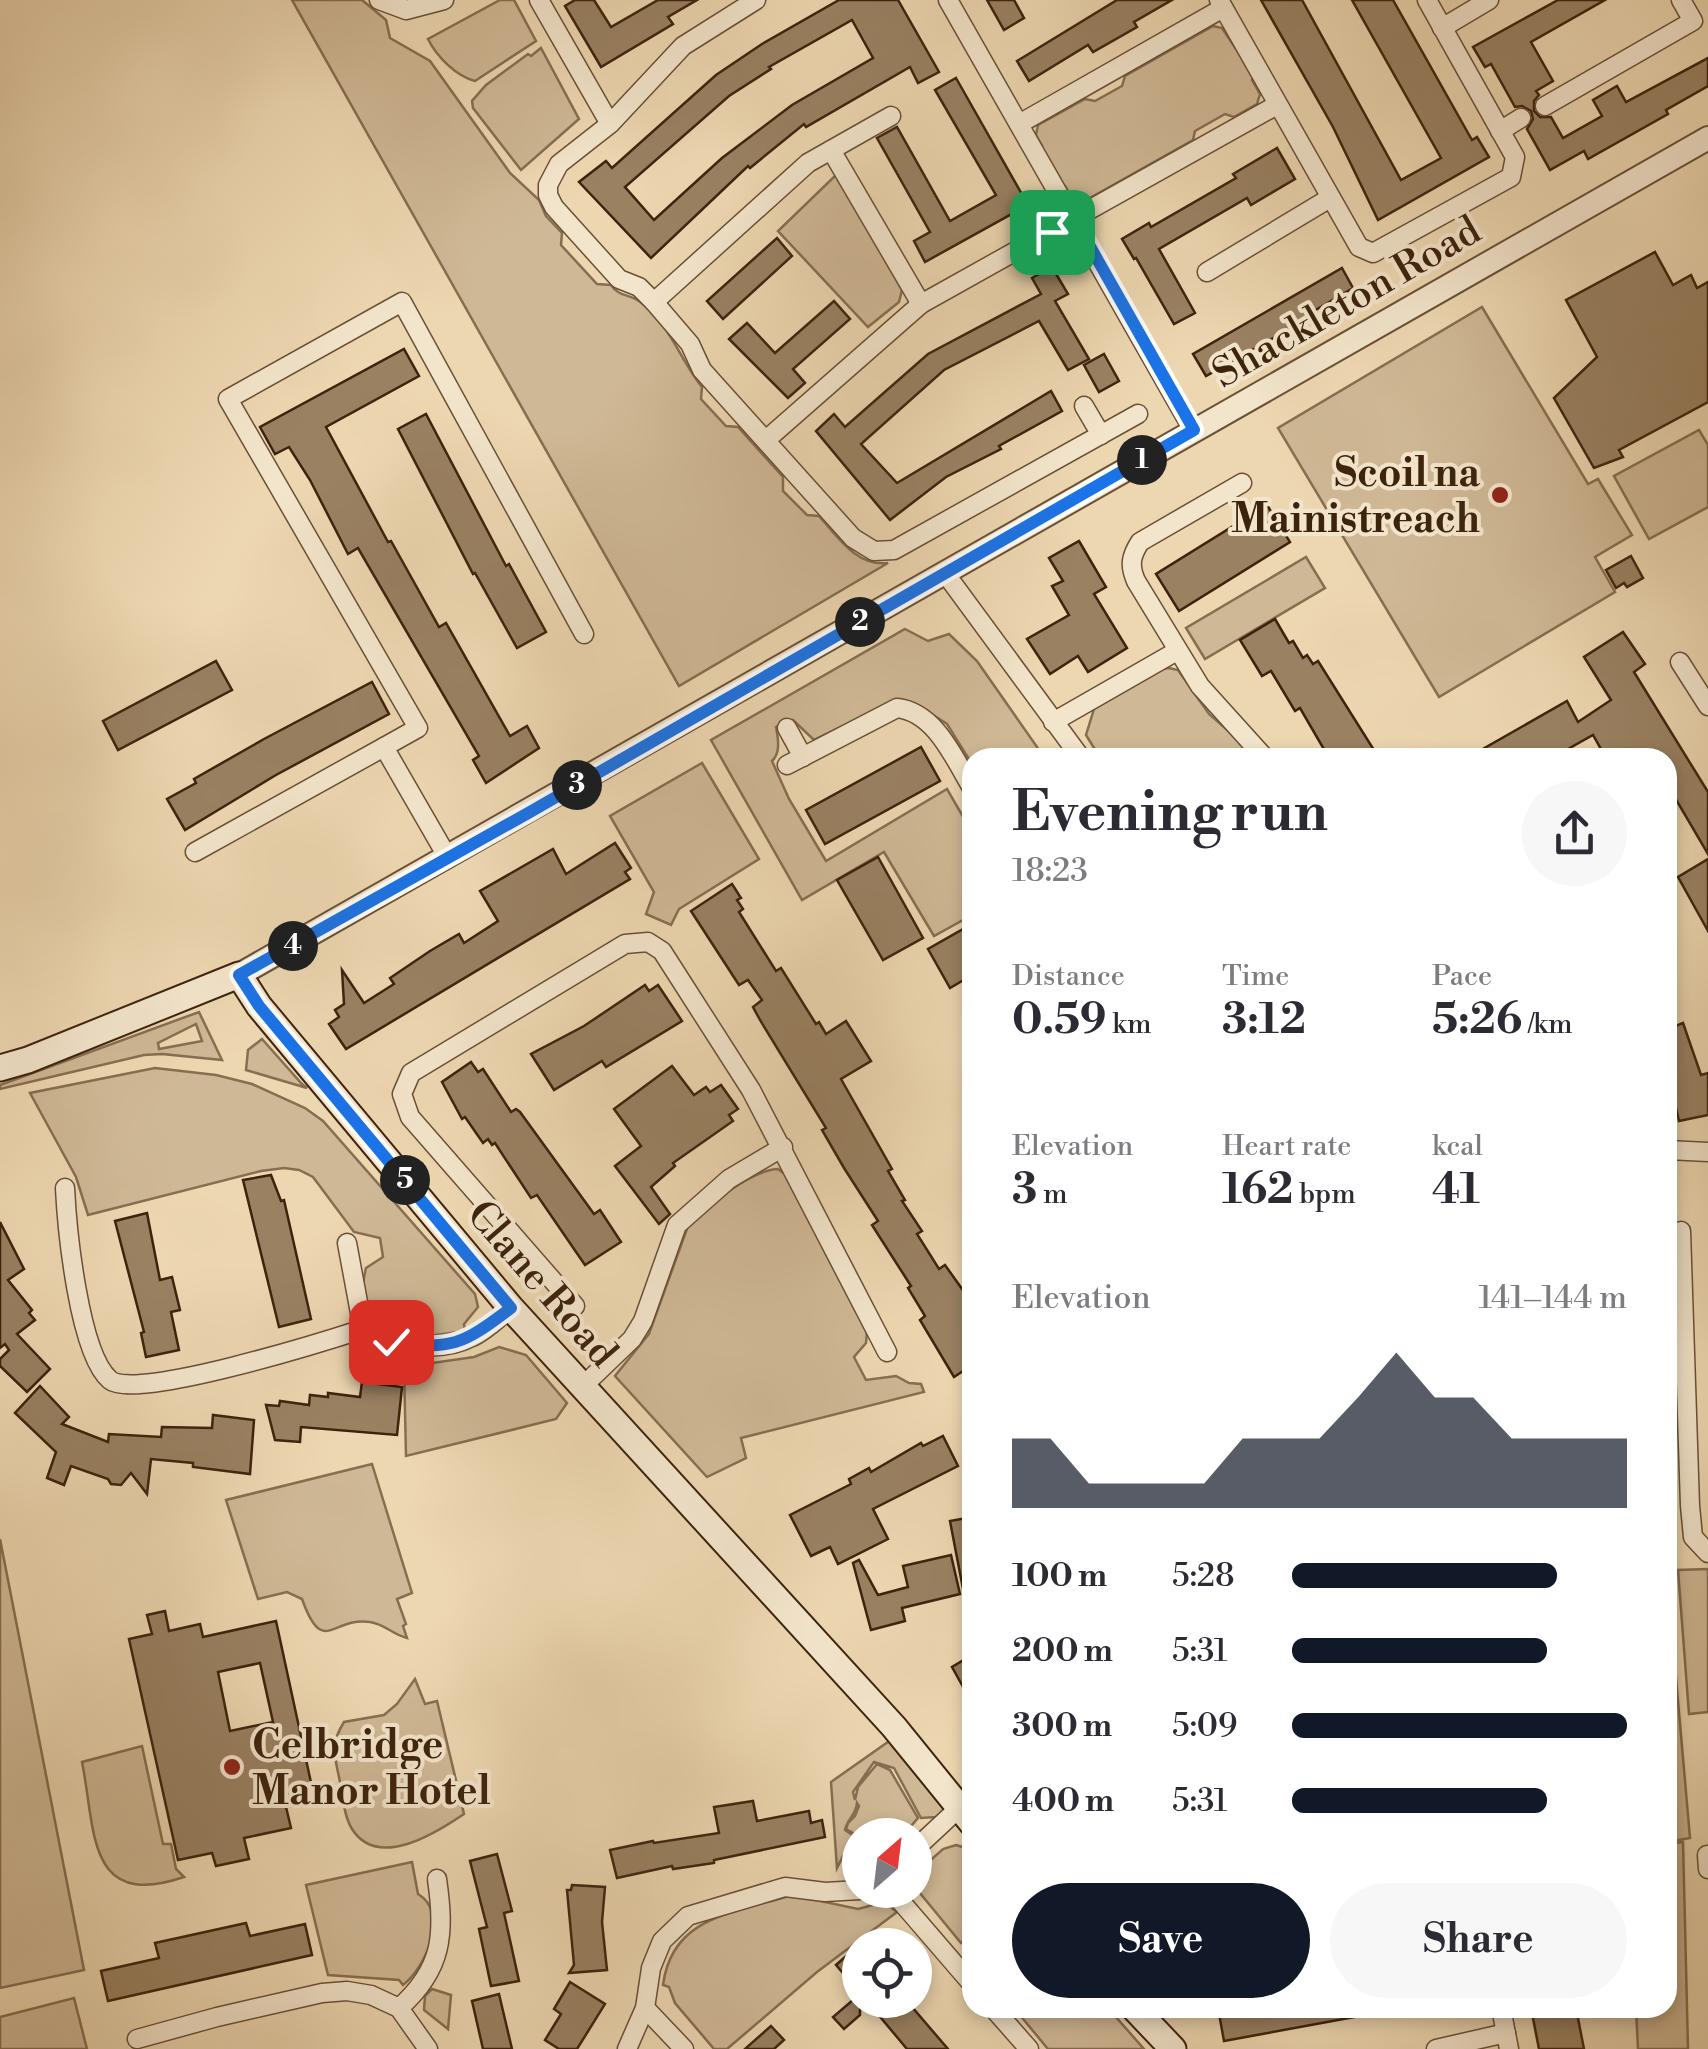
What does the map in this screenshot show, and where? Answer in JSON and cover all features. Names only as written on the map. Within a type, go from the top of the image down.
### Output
[{"type":"main road","points":[[0,1068],[239,975]]},
{"type":"main road","name":"Clane Road","points":[[239,975],[259,1006],[511,1308],[894,1728],[962,1811]]},
{"type":"main road","points":[[1144,2018],[1173,2049]]},
{"type":"street","points":[[379,0],[406,10],[444,0]]},
{"type":"street","points":[[539,0],[610,124]]},
{"type":"street","points":[[756,0],[683,46],[610,124],[560,164],[552,174],[548,194],[554,207],[619,278],[638,287],[654,302],[690,344],[702,370],[853,538],[864,547],[883,552],[894,550],[1138,414]]},
{"type":"street","points":[[948,0],[1194,430]]},
{"type":"street","points":[[1019,124],[1221,4],[1359,248],[1378,252],[1511,177],[1515,156],[1427,0]]},
{"type":"street","points":[[1442,28],[1489,0]]},
{"type":"street","points":[[1545,106],[1693,21],[1681,0]]},
{"type":"street","points":[[766,440],[921,304],[1277,105]]},
{"type":"street","points":[[654,302],[808,163],[891,116]]},
{"type":"street","points":[[1500,130],[1522,118]]},
{"type":"street","name":"Shackleton Road","points":[[239,975],[1708,138]]},
{"type":"street","points":[[831,150],[921,304]]},
{"type":"street","points":[[1207,272],[1330,198]]},
{"type":"street","points":[[195,852],[418,728],[228,399],[402,302],[584,634]]},
{"type":"street","points":[[1084,406],[1101,435]]},
{"type":"street","points":[[1242,483],[1140,542],[1131,555],[1134,577],[1176,651],[1227,718],[1256,748]]},
{"type":"street","points":[[945,572],[1073,748]]},
{"type":"street","points":[[1052,722],[1176,651]]},
{"type":"street","points":[[1680,662],[1708,706]]},
{"type":"street","points":[[787,728],[795,761],[897,708],[908,710],[930,723],[962,773]]},
{"type":"street","points":[[384,747],[448,858]]},
{"type":"street","points":[[575,1306],[410,1117],[402,1094],[411,1073],[624,944],[648,942],[662,950],[745,1080],[887,1352]]},
{"type":"street","points":[[582,1386],[632,1339],[644,1320],[677,1225],[729,1179],[783,1147]]},
{"type":"street","points":[[1677,1150],[1708,1152]]},
{"type":"street","points":[[65,1188],[68,1236],[90,1346],[99,1368],[115,1384],[136,1386],[178,1380],[363,1330],[391,1342],[449,1344],[472,1338],[511,1308]]},
{"type":"street","points":[[1681,1231],[1690,1506],[1693,1537],[1708,1553]]},
{"type":"street","points":[[347,1243],[363,1330]]},
{"type":"street","points":[[932,1838],[962,1819]]},
{"type":"street","points":[[1708,1855],[1708,1869]]},
{"type":"street","points":[[400,2008],[426,1980],[440,1945],[443,1922],[437,1879]]},
{"type":"street","points":[[627,2049],[645,2008],[650,1968],[662,1941],[688,1916],[786,1887],[842,1891]]},
{"type":"street","points":[[907,1908],[962,1972]]},
{"type":"street","points":[[137,2039],[168,2028],[348,1991],[371,1995],[400,2008],[428,2049]]},
{"type":"street","points":[[645,2008],[684,2049]]},
{"type":"street","points":[[1002,2018],[1030,2049]]},
{"type":"street","points":[[1436,2049],[1508,2041]]},
{"type":"shaded area","points":[[292,0],[362,0],[386,20],[390,38],[430,61],[510,173],[539,200],[546,216],[562,233],[561,245],[597,284],[611,285],[649,310],[702,387],[701,399],[726,426],[738,427],[783,477],[783,491],[807,515],[819,516],[858,555],[888,563],[679,686]]},
{"type":"shaded area","points":[[500,0],[514,0],[536,41],[475,81],[448,65],[428,39]]},
{"type":"shaded area","points":[[1213,26],[1222,28],[1253,74],[1260,94],[1257,104],[1234,117],[1225,114],[1195,131],[1193,140],[1081,203],[1073,200],[1065,186],[1054,184],[1039,157],[1042,146],[1036,135],[1038,125],[1085,99],[1095,101],[1122,86],[1125,76]]},
{"type":"shaded area","points":[[541,48],[579,119],[521,170],[473,108],[472,101],[486,85]]},
{"type":"shaded area","points":[[837,174],[902,290],[899,302],[868,327],[778,231]]},
{"type":"shaded area","points":[[1482,307],[1588,484],[1598,479],[1632,535],[1595,557],[1615,592],[1439,697],[1278,428]]},
{"type":"shaded area","points":[[1699,430],[1708,445],[1708,507],[1649,539],[1614,476]]},
{"type":"shaded area","points":[[1306,557],[1325,588],[1205,659],[1186,628]]},
{"type":"shaded area","points":[[905,629],[928,641],[949,634],[977,661],[1038,748],[962,748],[947,724],[925,710],[893,702],[814,740],[793,720],[776,727],[778,750],[772,761],[789,799],[826,861],[947,789],[962,815],[962,921],[934,936],[884,852],[802,900],[711,740]]},
{"type":"shaded area","points":[[1161,669],[1178,670],[1209,714],[1248,748],[1094,748],[1086,735],[1094,709]]},
{"type":"shaded area","points":[[702,763],[759,859],[679,909],[671,925],[646,914],[654,892],[610,816]]},
{"type":"shaded area","points":[[199,1012],[222,1060],[144,1055],[0,1089],[0,1085]],"holes":[[[196,1024],[202,1041],[159,1049],[158,1043]]]},
{"type":"shaded area","points":[[262,1039],[307,1088],[246,1070],[248,1050]]},
{"type":"shaded area","points":[[155,1068],[216,1075],[252,1084],[305,1108],[323,1121],[475,1294],[478,1307],[464,1324],[465,1331],[422,1337],[375,1325],[365,1305],[363,1282],[366,1268],[383,1257],[380,1238],[354,1232],[313,1177],[299,1170],[261,1171],[88,1215],[76,1177],[30,1093]]},
{"type":"shaded area","points":[[778,1169],[786,1175],[867,1331],[866,1343],[854,1357],[866,1380],[896,1376],[921,1384],[924,1392],[741,1438],[746,1458],[707,1477],[615,1376],[649,1334],[688,1226],[742,1182]]},
{"type":"shaded area","points":[[499,1347],[526,1355],[567,1403],[556,1419],[406,1456],[404,1367],[474,1357]]},
{"type":"shaded area","points":[[372,1464],[412,1593],[397,1599],[407,1638],[370,1622],[323,1631],[309,1617],[302,1599],[287,1592],[258,1599],[226,1500]]},
{"type":"shaded area","points":[[0,1539],[84,1970],[0,1988]]},
{"type":"shaded area","points":[[1708,1569],[1708,1712],[1689,1714],[1678,1570]]},
{"type":"shaded area","points":[[415,1679],[425,1704],[437,1701],[464,1814],[423,1838],[377,1847],[363,1841],[347,1818],[335,1758],[336,1738],[344,1722],[384,1715]]},
{"type":"shaded area","points":[[1677,1689],[1690,1838],[1677,1840]]},
{"type":"shaded area","points":[[895,1737],[949,1806],[936,1817],[921,1818],[894,1768],[874,1762],[853,1792],[855,1800],[858,1787],[877,1764],[890,1770],[918,1818],[853,1818],[857,1803],[851,1818],[842,1818],[842,1858],[837,1868],[831,1782]]},
{"type":"shaded area","points":[[142,1746],[163,1844],[171,1844],[176,1869],[184,1877],[152,1884],[129,1883],[112,1873],[102,1858],[82,1762]]},
{"type":"shaded area","points":[[1683,1842],[1688,2049],[1638,2049],[1636,2018],[1677,2018],[1677,1843]]},
{"type":"shaded area","points":[[962,1847],[961,1943],[932,1908],[932,1859],[943,1849]]},
{"type":"shaded area","points":[[412,1862],[418,1894],[427,1903],[433,1926],[426,1953],[412,1977],[403,1985],[399,1980],[328,1975],[306,1885]]},
{"type":"shaded area","points":[[792,1895],[842,1908],[892,1908],[897,1912],[876,1928],[842,1928],[842,1953],[727,2049],[714,2049],[675,2003],[669,1987],[663,1985],[679,1944],[710,1920]]},
{"type":"shaded area","points":[[432,1989],[451,1995],[448,2029],[424,2010],[425,1996]]},
{"type":"shaded area","points":[[74,1998],[87,2049],[0,2049],[0,2017]]},
{"type":"shaded area","points":[[1022,2018],[1117,2018],[1144,2049],[1048,2049]]},
{"type":"building","points":[[575,0],[594,0],[611,27],[658,0],[697,0],[668,17],[673,24],[601,67],[565,6]]},
{"type":"building","points":[[839,0],[898,0],[939,72],[918,83],[910,67],[806,127],[804,124],[748,166],[651,258],[579,182],[606,161],[612,168],[716,75]],"holes":[[[852,20],[873,58],[792,105],[722,158],[654,220],[625,187],[729,96],[769,67]]]},
{"type":"building","points":[[987,0],[1014,0],[1024,18],[1004,30]]},
{"type":"building","points":[[1117,0],[1172,0],[1134,22],[1137,27],[1093,52],[1088,45],[1029,81],[1017,61]]},
{"type":"building","points":[[1261,0],[1302,0],[1401,180],[1441,158],[1352,0],[1393,0],[1472,140],[1477,137],[1489,157],[1378,220],[1333,127]]},
{"type":"building","points":[[1558,0],[1605,0],[1531,42],[1553,81],[1536,91],[1539,95],[1534,111],[1540,117],[1551,117],[1563,138],[1602,116],[1593,100],[1617,86],[1626,102],[1708,58],[1708,86],[1666,110],[1668,114],[1588,159],[1584,151],[1550,170],[1527,129],[1533,119],[1531,111],[1515,107],[1491,64],[1485,67],[1473,47]]},
{"type":"building","points":[[956,78],[1028,205],[925,262],[914,241],[930,232],[877,138],[897,127],[950,221],[996,195],[935,90]]},
{"type":"building","points":[[1277,148],[1295,179],[1251,205],[1247,198],[1159,249],[1195,313],[1174,324],[1122,239],[1149,223],[1151,227],[1236,178],[1233,174]]},
{"type":"building","points":[[777,238],[792,256],[723,319],[707,301]]},
{"type":"building","points":[[1655,252],[1673,285],[1691,275],[1697,288],[1708,282],[1708,402],[1619,450],[1623,457],[1594,468],[1554,398],[1597,357],[1566,300]]},
{"type":"building","points":[[1052,267],[1068,294],[1055,301],[1089,359],[1068,370],[1039,321],[944,370],[861,444],[897,483],[1051,391],[1062,411],[946,477],[890,520],[816,431],[834,414],[845,427],[928,354],[1041,294],[1032,278]]},
{"type":"building","points":[[1342,268],[1353,288],[1309,314],[1311,317],[1206,376],[1193,354]]},
{"type":"building","points":[[834,301],[850,319],[793,369],[805,383],[788,398],[729,339],[747,323],[775,353]]},
{"type":"building","points":[[404,349],[419,376],[326,427],[388,542],[391,541],[439,627],[446,623],[510,736],[527,726],[539,748],[486,783],[473,760],[479,756],[358,548],[348,554],[289,447],[275,454],[260,427]]},
{"type":"building","points":[[1104,354],[1119,381],[1099,392],[1084,365]]},
{"type":"building","points":[[426,414],[506,566],[509,564],[546,632],[517,648],[473,574],[398,429]]},
{"type":"building","points":[[1267,505],[1290,542],[1179,611],[1156,574]]},
{"type":"building","points":[[1079,541],[1106,587],[1094,594],[1127,648],[1088,672],[1078,656],[1050,674],[1027,639],[1069,615],[1052,586],[1063,581],[1049,558]]},
{"type":"building","points":[[1631,556],[1643,578],[1616,588],[1606,570]]},
{"type":"building","points":[[1275,619],[1303,658],[1307,655],[1313,664],[1318,661],[1373,748],[1323,748],[1300,708],[1295,711],[1271,671],[1262,676],[1240,640]]},
{"type":"building","points":[[1623,632],[1645,664],[1634,672],[1708,792],[1708,854],[1677,801],[1677,748],[1600,748],[1593,735],[1570,748],[1485,748],[1567,701],[1578,722],[1611,700],[1584,657]]},
{"type":"building","points":[[216,661],[232,690],[118,750],[103,721]]},
{"type":"building","points":[[372,682],[389,714],[185,830],[167,799],[264,739]]},
{"type":"building","points":[[921,747],[940,781],[825,844],[806,810]]},
{"type":"building","points":[[615,843],[631,868],[625,872],[630,879],[346,1049],[329,1024],[339,1017],[335,1010],[344,1004],[342,970],[364,1003],[394,984],[390,978],[430,951],[459,934],[464,943],[498,921],[480,891],[553,849],[566,874]]},
{"type":"building","points":[[878,857],[923,938],[883,960],[837,880]]},
{"type":"building","points":[[1708,859],[1708,931],[1678,877]]},
{"type":"building","points":[[732,884],[741,898],[737,900],[743,909],[739,912],[816,1024],[819,1022],[826,1034],[846,1021],[871,1061],[841,1079],[892,1169],[888,1171],[905,1200],[902,1201],[922,1231],[917,1234],[939,1269],[945,1265],[962,1289],[962,1372],[954,1377],[920,1320],[925,1316],[908,1288],[911,1286],[872,1225],[878,1221],[753,1007],[762,1000],[748,980],[739,985],[691,911]]},
{"type":"building","points":[[962,930],[962,981],[950,988],[928,949]]},
{"type":"building","points":[[645,985],[649,991],[658,985],[682,1021],[606,1067],[602,1061],[554,1090],[531,1054],[584,1026]]},
{"type":"building","points":[[1683,1023],[1701,1075],[1708,1073],[1708,1115],[1679,1121],[1677,1112],[1677,1025]]},
{"type":"building","points":[[471,1062],[478,1072],[483,1069],[511,1112],[520,1112],[594,1214],[600,1210],[621,1242],[585,1265],[537,1195],[531,1198],[495,1143],[492,1145],[488,1139],[483,1143],[465,1117],[462,1119],[442,1082]]},
{"type":"building","points":[[672,1066],[694,1095],[706,1087],[710,1092],[721,1085],[738,1109],[729,1115],[733,1121],[673,1163],[675,1166],[651,1187],[670,1214],[659,1224],[615,1166],[641,1146],[614,1109]]},
{"type":"building","points":[[271,1175],[281,1201],[284,1200],[311,1319],[279,1327],[243,1180]]},
{"type":"building","points":[[147,1213],[160,1280],[172,1277],[180,1310],[171,1312],[179,1350],[146,1357],[141,1333],[144,1332],[115,1221]]},
{"type":"building","points":[[0,1222],[24,1269],[8,1280],[32,1310],[29,1313],[35,1320],[17,1334],[50,1369],[27,1392],[0,1366],[0,1359],[9,1350],[5,1344],[0,1348]]},
{"type":"building","points":[[362,1382],[402,1387],[397,1435],[301,1427],[300,1442],[275,1440],[266,1405],[279,1406],[280,1401],[309,1405],[310,1395],[328,1397],[328,1393],[360,1397]]},
{"type":"building","points":[[40,1386],[69,1417],[62,1424],[108,1442],[109,1434],[161,1437],[162,1427],[212,1428],[213,1415],[254,1420],[250,1474],[151,1459],[147,1494],[131,1473],[121,1485],[71,1466],[64,1485],[47,1478],[56,1452],[15,1413]]},
{"type":"building","points":[[943,1436],[958,1466],[873,1509],[888,1539],[838,1564],[830,1547],[811,1556],[790,1515],[851,1484],[849,1479],[869,1468],[871,1472],[921,1443],[923,1446]]},
{"type":"building","points":[[962,1519],[962,1584],[950,1521]]},
{"type":"building","points":[[951,1555],[960,1594],[902,1608],[905,1621],[871,1630],[853,1563],[859,1560],[878,1595],[908,1587],[903,1566]]},
{"type":"building","name":"Celbridge Manor Hotel","points":[[165,1611],[169,1631],[200,1624],[203,1637],[276,1621],[315,1801],[286,1807],[291,1828],[244,1838],[249,1859],[216,1866],[212,1853],[178,1860],[129,1639],[152,1634],[147,1615]],"holes":[[[260,1663],[273,1722],[230,1731],[218,1672]]]},
{"type":"building","points":[[962,1661],[962,1685],[952,1667]]},
{"type":"building","points":[[753,1801],[757,1821],[809,1811],[811,1823],[822,1820],[825,1837],[714,1863],[673,1869],[672,1866],[617,1878],[610,1850],[719,1833],[714,1807]]},
{"type":"building","points":[[497,1854],[512,1911],[504,1913],[519,1981],[491,1986],[479,1929],[487,1927],[470,1861]]},
{"type":"building","points":[[572,1885],[605,1887],[602,1922],[607,1970],[569,1973],[574,1965],[567,1890]]},
{"type":"building","points":[[246,1923],[250,1936],[305,1924],[312,1955],[108,2001],[101,1971],[159,1958],[155,1943]]},
{"type":"building","points":[[570,1982],[605,2004],[577,2049],[559,2049],[545,2040],[561,2014],[554,2009]]},
{"type":"building","points":[[499,1994],[512,2049],[483,2049],[472,2001]]},
{"type":"building","points":[[842,2009],[842,2018],[857,2018],[844,2029],[833,2017]]},
{"type":"building","points":[[881,2018],[921,2018],[948,2049],[907,2049]]},
{"type":"building","points":[[1220,2018],[1349,2018],[1224,2041]]},
{"type":"building","points":[[1533,2018],[1578,2018],[1584,2049],[1539,2049]]},
{"type":"building","points":[[771,2026],[784,2040],[774,2049],[745,2049]]},
{"type":"place","name":"Scoil na Mainistreach","points":[[1500,495]]},
{"type":"place","name":"Celbridge Manor Hotel","points":[[232,1767]]},
{"type":"route","points":[[391,1342],[436,1346],[472,1338],[511,1308],[259,1006],[239,975],[1194,430],[1075,220],[1052,232]]}]
